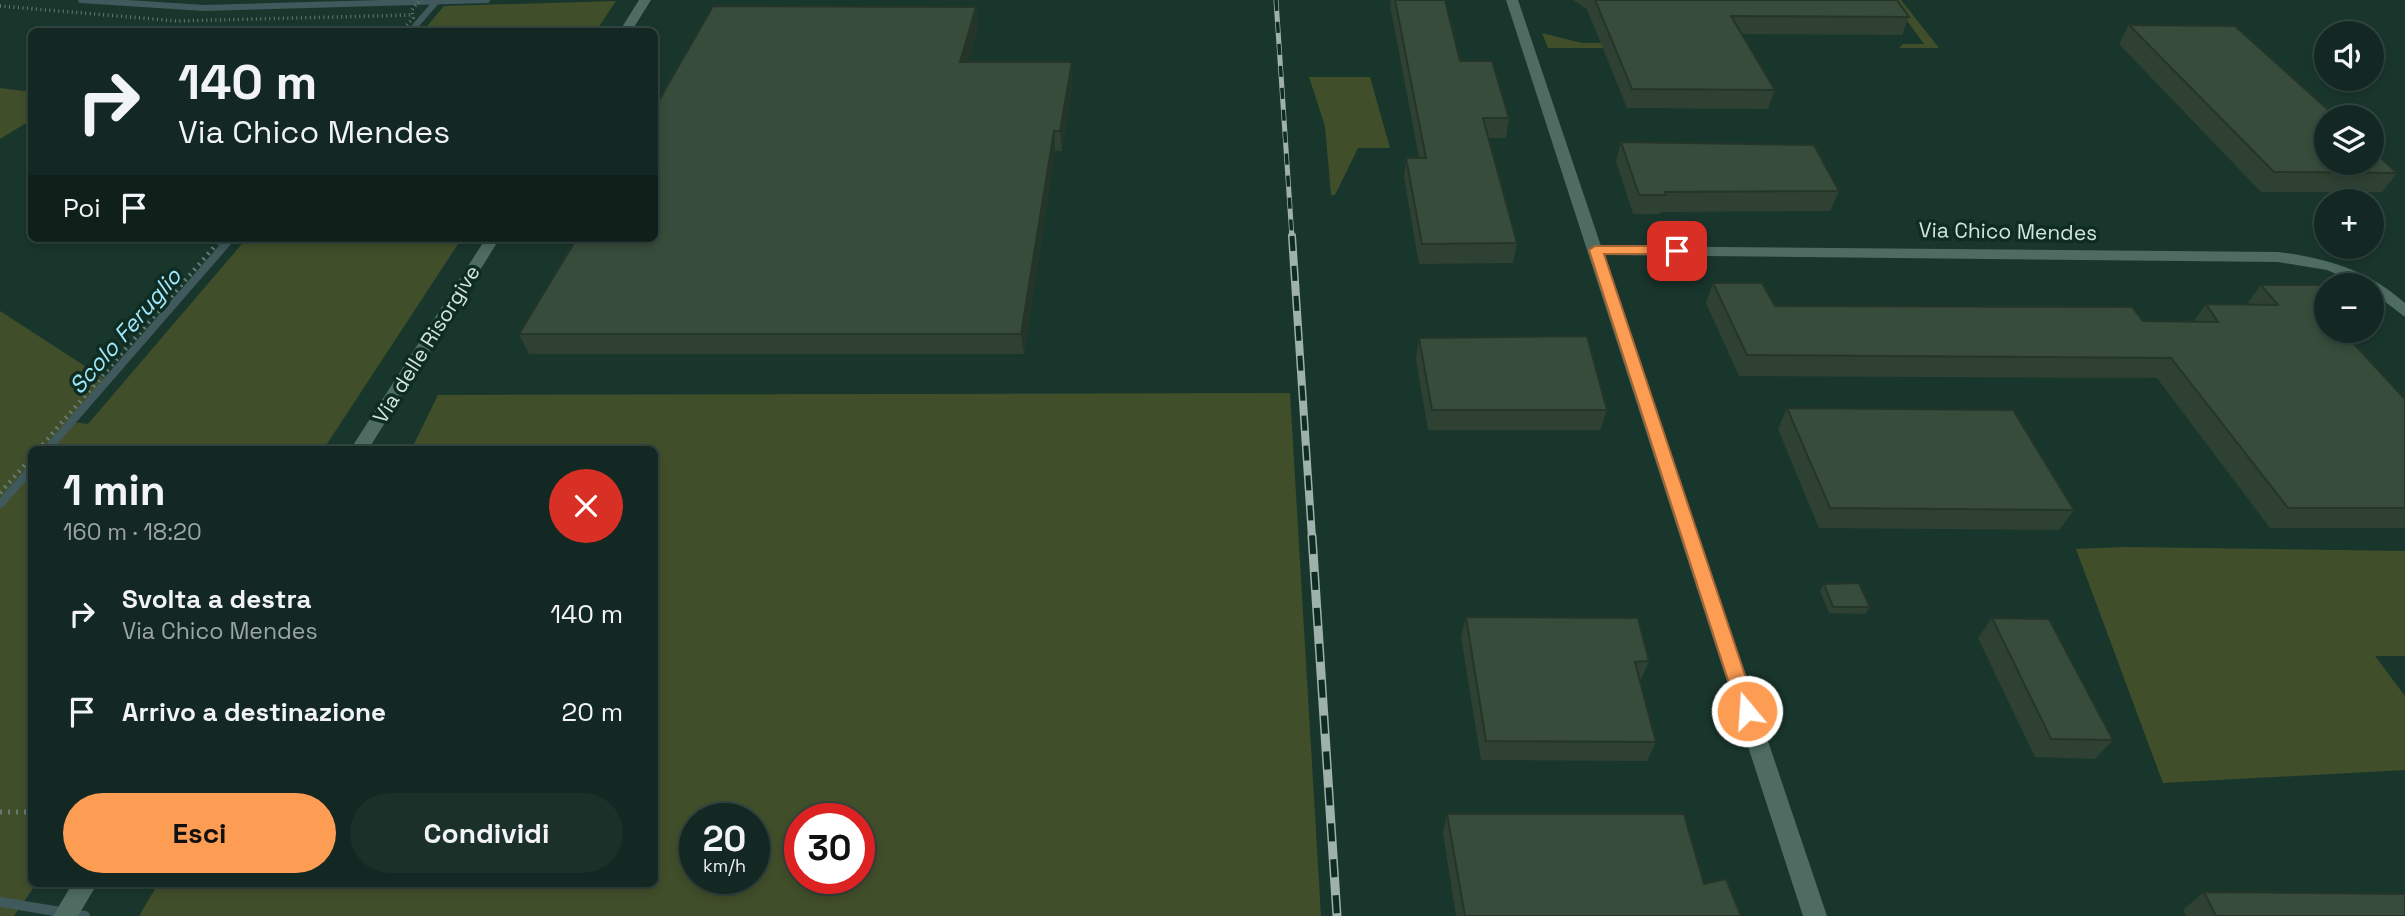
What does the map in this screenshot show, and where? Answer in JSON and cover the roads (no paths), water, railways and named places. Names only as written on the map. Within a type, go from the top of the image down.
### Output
[{"type":"street","points":[[1512,0],[1815,916]]},
{"type":"street","points":[[628,28],[642,5]]},
{"type":"street","name":"Via delle Risorgive","points":[[362,446],[490,242]]},
{"type":"street","name":"Via Chico Mendes","points":[[1595,250],[2278,257],[2313,260],[2353,272],[2383,290],[2405,312]]},
{"type":"street","points":[[65,916],[83,887]]},
{"type":"waterway","points":[[81,0],[204,8],[487,0]]},
{"type":"waterway","name":"Scolo Feruglio","points":[[413,28],[436,2]]},
{"type":"waterway","name":"Scolo Feruglio","points":[[50,446],[228,242]]},
{"type":"waterway","name":"Scolo Feruglio","points":[[0,504],[28,472]]},
{"type":"waterway","points":[[0,902],[85,916]]},
{"type":"railway","points":[[1276,0],[1292,238]]},
{"type":"railway","points":[[1292,236],[1312,538]]},
{"type":"railway","points":[[1312,536],[1337,916]]}]
